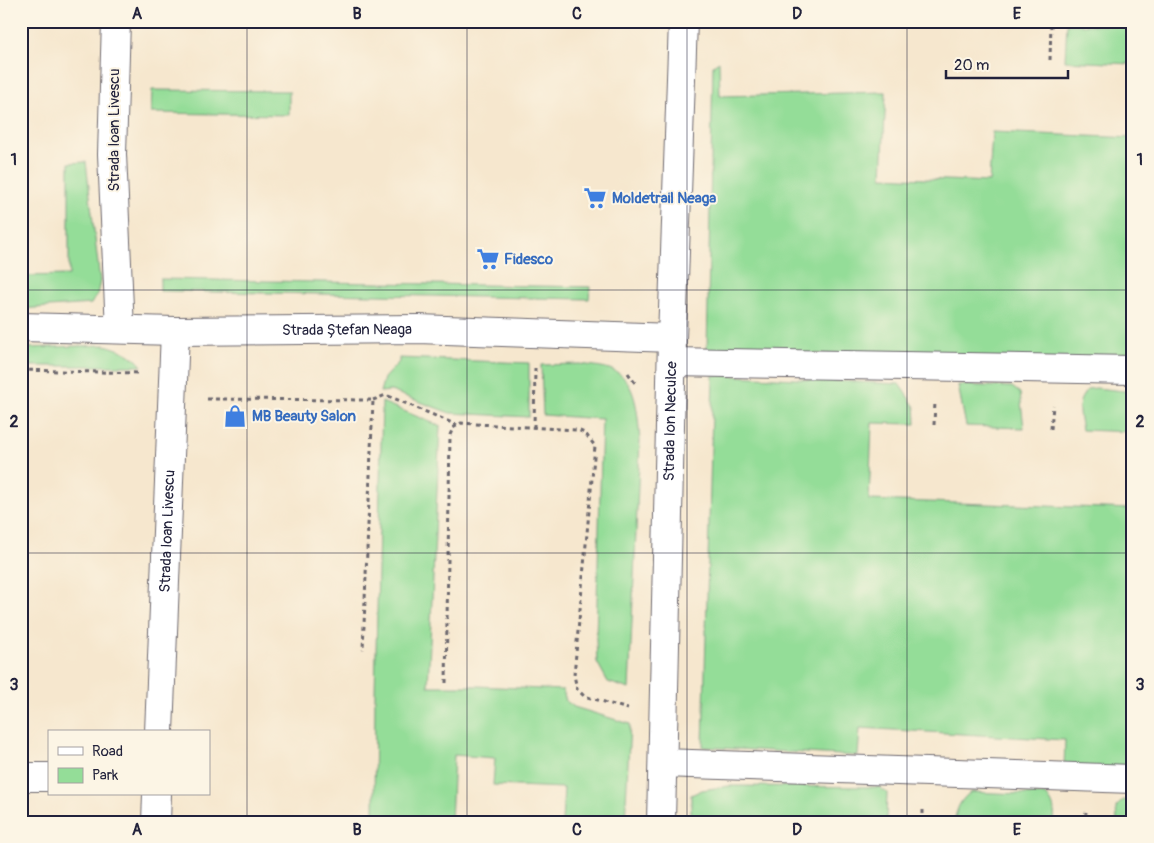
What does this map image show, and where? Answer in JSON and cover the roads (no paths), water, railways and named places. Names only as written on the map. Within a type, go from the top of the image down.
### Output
[{"type":"street","name":"Strada Ioan Livescu","points":[[116,21],[112,154],[120,328]]},
{"type":"street","name":"Strada Ion Neculce","points":[[661,822],[672,350],[683,21]]},
{"type":"street","name":"Strada Ștefan Neaga","points":[[21,327],[120,328],[175,331],[418,328],[535,333],[672,350],[1133,370]]},
{"type":"street","name":"Strada Ioan Livescu","points":[[159,730],[175,331]]},
{"type":"street","points":[[663,763],[1133,779]]},
{"type":"street","points":[[21,777],[48,777]]},
{"type":"street","points":[[156,822],[157,796]]},
{"type":"place","name":"Moldetrail Neaga","points":[[595,198]]},
{"type":"place","name":"Fidesco","points":[[488,259]]},
{"type":"place","name":"MB Beauty Salon","points":[[235,416]]}]
